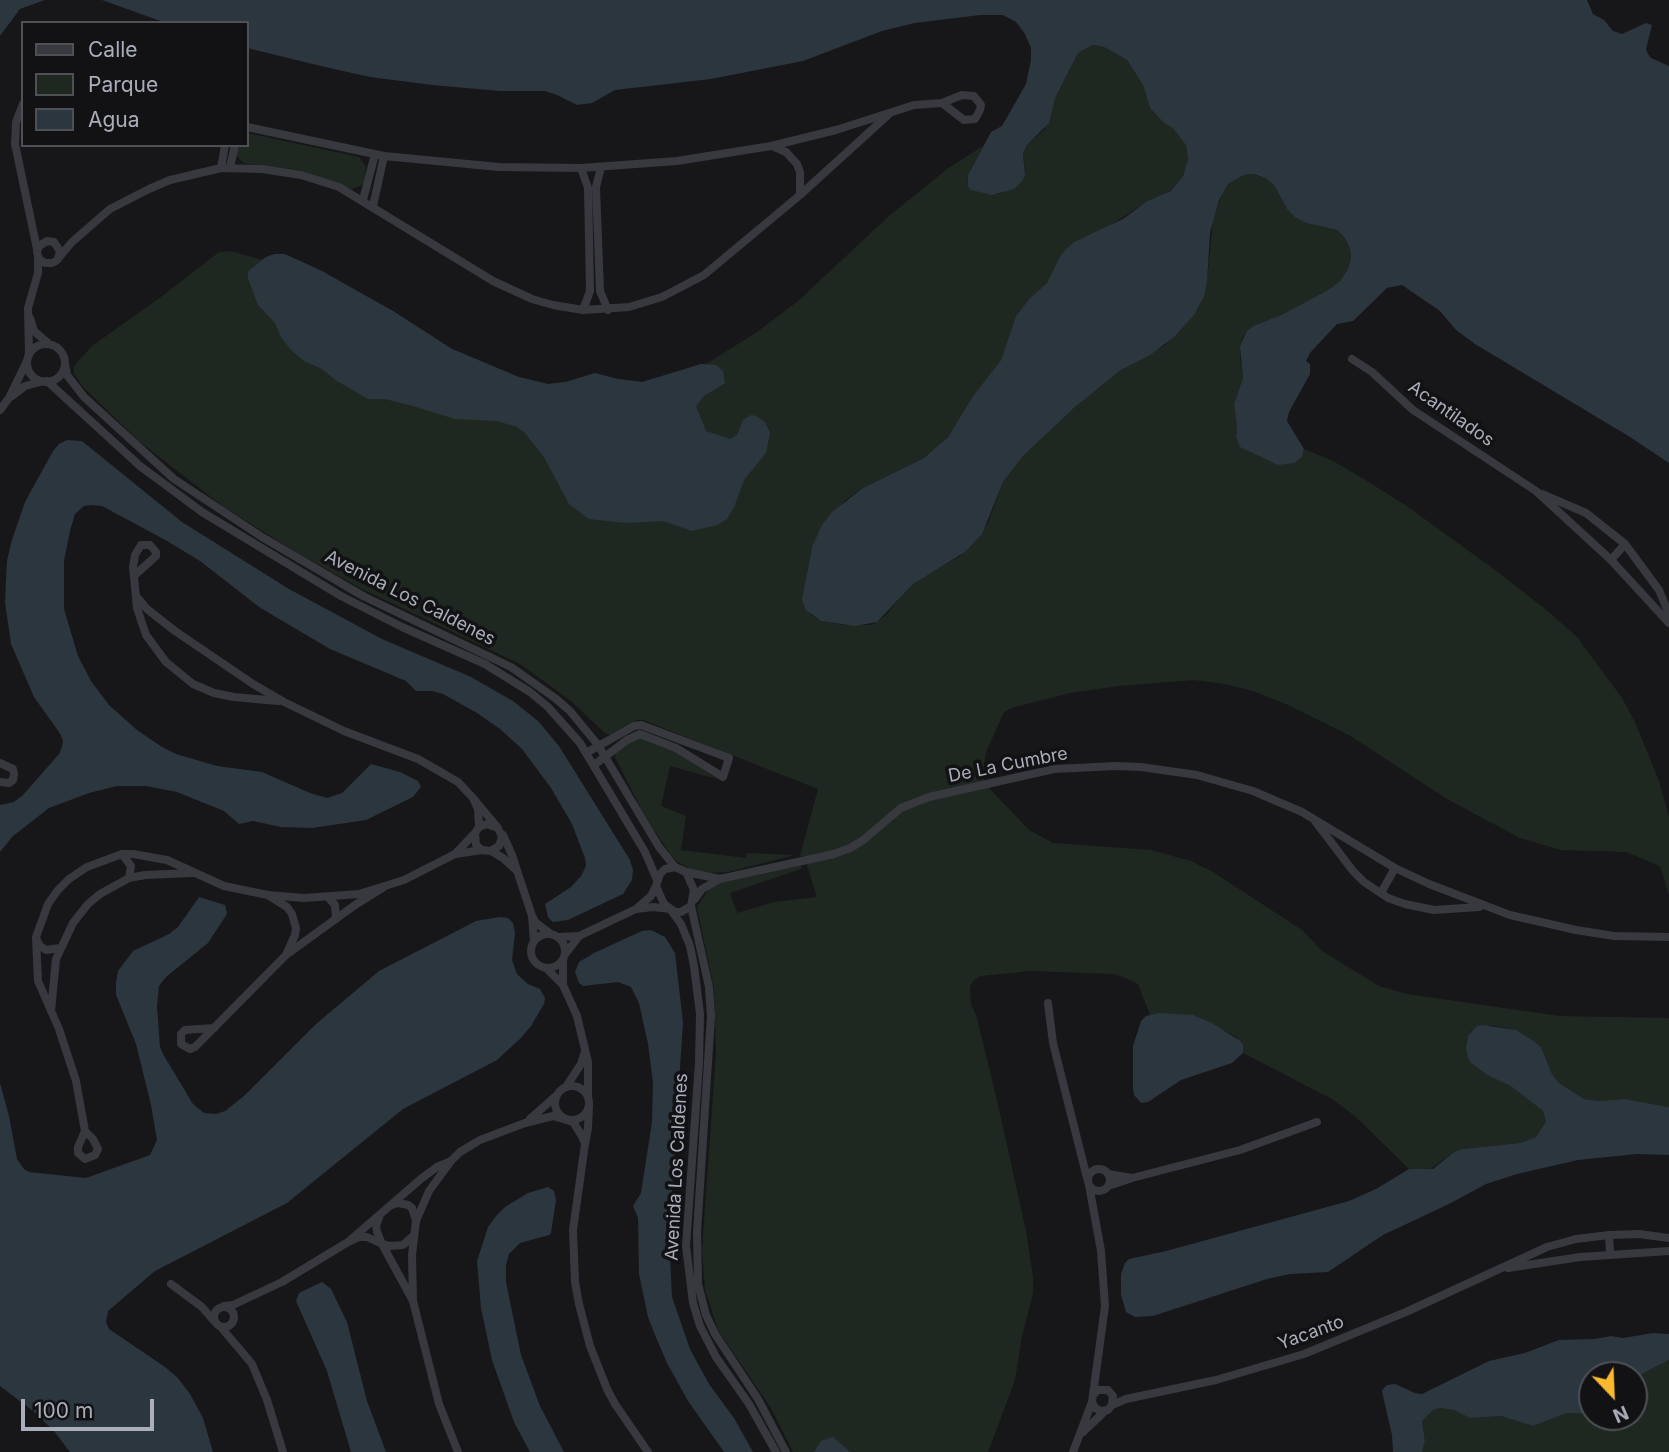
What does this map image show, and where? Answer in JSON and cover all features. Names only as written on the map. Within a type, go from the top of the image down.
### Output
[{"type":"street","points":[[248,127],[384,156],[499,167],[580,168],[677,161],[771,146],[836,130],[914,105],[942,103],[968,95],[978,100],[980,110],[975,118],[964,120],[942,103]]},
{"type":"street","points":[[21,109],[16,122],[15,144],[35,231],[37,280]]},
{"type":"street","points":[[46,381],[38,380],[30,372],[28,358],[30,295],[37,280],[72,242],[110,209],[170,180],[226,168],[262,169],[301,175],[339,187],[363,200],[402,227],[513,292],[553,305],[583,310],[608,310],[662,297],[704,275],[800,195],[888,115]]},
{"type":"street","points":[[771,146],[786,152],[797,164],[800,172],[800,195]]},
{"type":"street","points":[[225,147],[226,168]]},
{"type":"street","points":[[226,168],[234,147]]},
{"type":"street","points":[[363,200],[374,154]]},
{"type":"street","points":[[373,206],[384,156]]},
{"type":"street","points":[[583,310],[590,291],[592,187],[601,167]]},
{"type":"street","points":[[580,168],[592,187]]},
{"type":"street","points":[[35,231],[59,248],[57,260]]},
{"type":"street","points":[[593,239],[600,291],[608,310]]},
{"type":"street","points":[[37,252],[48,241],[72,242]]},
{"type":"street","points":[[37,252],[44,263],[57,260]]},
{"type":"street","points":[[590,291],[600,291]]},
{"type":"street","points":[[9,397],[24,386],[57,378],[65,365],[65,359],[59,349],[34,331],[29,315]]},
{"type":"street","points":[[0,410],[28,358],[37,346],[49,344]]},
{"type":"street","name":"Acantilados","points":[[1352,359],[1371,372],[1413,410],[1536,491],[1611,560],[1669,623]]},
{"type":"street","name":"Avenida Los Caldenes","points":[[65,365],[68,375],[83,397],[174,479],[262,537],[363,596],[511,667],[570,711],[598,745],[659,846],[675,867]]},
{"type":"street","name":"Avenida Los Caldenes","points":[[46,381],[140,466],[202,512],[341,596],[506,675],[548,707],[566,725],[586,752],[645,852],[657,883]]},
{"type":"street","name":"Acantilados","points":[[1536,491],[1586,513],[1626,544],[1659,590],[1669,614]]},
{"type":"street","points":[[1611,560],[1626,544]]},
{"type":"street","points":[[135,575],[140,621],[146,635],[166,662],[180,675],[215,693],[284,702]]},
{"type":"street","points":[[137,597],[147,609],[211,657],[284,702],[344,731],[418,759],[457,782],[500,830],[512,855],[536,923],[565,944],[563,985]]},
{"type":"street","points":[[586,752],[634,726],[641,725],[729,758],[723,777],[676,748],[640,734],[627,740],[594,765]]},
{"type":"street","points":[[695,759],[701,747]]},
{"type":"street","points":[[0,763],[12,769],[14,774],[9,783],[0,782]]},
{"type":"street","name":"De La Cumbre","points":[[720,879],[834,854],[850,848],[901,808],[929,797],[1054,769],[1116,766],[1196,775],[1254,791],[1313,819],[1395,868],[1458,897],[1510,915],[1614,936],[1669,937]]},
{"type":"street","points":[[474,798],[478,809],[476,845],[516,870]]},
{"type":"street","name":"De La Cumbre","points":[[1313,819],[1353,870],[1381,893],[1405,904],[1434,910],[1484,906]]},
{"type":"street","points":[[214,1028],[286,955],[317,932],[384,887],[455,854],[487,851],[502,842],[500,830],[491,824],[477,830],[455,854]]},
{"type":"street","points":[[85,1131],[76,1081],[38,981],[36,937],[48,904],[69,879],[88,867],[122,854],[167,860],[223,886],[268,895],[328,897],[359,894],[384,887]]},
{"type":"street","points":[[122,854],[131,866],[130,878]]},
{"type":"street","points":[[534,941],[541,935],[579,936],[636,909],[651,896],[665,869],[675,867],[720,879]]},
{"type":"street","points":[[1381,893],[1395,868]]},
{"type":"street","points":[[686,872],[692,883],[692,904]]},
{"type":"street","points":[[51,1011],[54,973],[60,948],[73,923],[88,904],[100,894],[130,878],[192,873]]},
{"type":"street","points":[[636,909],[653,907],[681,912],[692,904],[702,889],[720,879]]},
{"type":"street","points":[[657,883],[660,899],[670,909]]},
{"type":"street","points":[[268,895],[287,907],[292,914],[296,928],[286,955]]},
{"type":"street","points":[[328,897],[335,905],[336,919]]},
{"type":"street","points":[[292,914],[293,907],[304,898]]},
{"type":"street","name":"Avenida Los Caldenes","points":[[692,904],[709,987],[711,1016],[697,1233],[698,1284],[706,1315],[715,1334],[758,1399],[786,1452]]},
{"type":"street","name":"Avenida Los Caldenes","points":[[670,909],[686,933],[690,946],[700,1014],[686,1246],[689,1284],[696,1314],[708,1342],[754,1412],[776,1452]]},
{"type":"street","points":[[532,916],[532,958],[563,985],[577,1016],[588,1062],[588,1128],[573,1230],[575,1282],[579,1304],[590,1346],[607,1389],[648,1452]]},
{"type":"street","points":[[296,928],[306,933],[317,932]]},
{"type":"street","points":[[546,968],[555,967],[579,936]]},
{"type":"street","points":[[36,937],[40,946],[46,950],[60,948]]},
{"type":"street","points":[[1048,1003],[1053,1043],[1088,1182],[1105,1281],[1105,1307],[1093,1398],[1095,1408],[1109,1408]]},
{"type":"street","points":[[525,1123],[562,1090],[581,1064],[585,1051]]},
{"type":"street","points":[[562,1090],[581,1088],[589,1101]]},
{"type":"street","points":[[562,1090],[556,1107],[578,1128],[584,1144]]},
{"type":"street","points":[[458,1452],[439,1404],[413,1301],[413,1236],[416,1221],[429,1191],[460,1152],[480,1140],[525,1123],[553,1116],[581,1118],[589,1101]]},
{"type":"street","points":[[1088,1182],[1094,1191],[1132,1178],[1230,1153],[1317,1122]]},
{"type":"street","points":[[1078,1144],[1089,1160],[1104,1172],[1107,1187],[1095,1203],[1094,1219]]},
{"type":"street","points":[[348,1242],[422,1178],[451,1161]]},
{"type":"street","points":[[1088,1182],[1094,1170],[1132,1178]]},
{"type":"street","points":[[391,1206],[398,1203],[408,1205],[412,1208],[416,1221]]},
{"type":"street","points":[[381,1215],[376,1225],[382,1244],[413,1301]]},
{"type":"street","name":"Yacanto","points":[[1109,1408],[1126,1399],[1216,1380],[1304,1354],[1406,1312],[1547,1247],[1576,1239],[1609,1235],[1639,1234],[1669,1238]]},
{"type":"street","points":[[1609,1235],[1610,1254]]},
{"type":"street","points":[[202,1307],[211,1309],[242,1301],[282,1282],[359,1237],[367,1237],[390,1246],[403,1245],[413,1236]]},
{"type":"street","name":"Yacanto","points":[[1499,1270],[1610,1254],[1669,1251]]},
{"type":"street","points":[[171,1284],[202,1307],[252,1364],[267,1400],[283,1452]]},
{"type":"street","points":[[217,1324],[226,1327],[242,1301]]},
{"type":"street","points":[[222,1307],[232,1311],[235,1343]]},
{"type":"street","points":[[217,1324],[215,1311],[222,1307]]},
{"type":"street","points":[[1097,1366],[1100,1379],[1109,1391],[1109,1408]]},
{"type":"street","points":[[1073,1452],[1098,1390],[1109,1391],[1126,1399]]},
{"type":"street","points":[[1079,1437],[1095,1418],[1109,1408]]},
{"type":"green space","points":[[1093,45],[1104,47],[1127,60],[1143,85],[1150,108],[1164,123],[1181,135],[1188,159],[1183,176],[1171,191],[1147,201],[1108,227],[1076,241],[1059,258],[1047,283],[1030,298],[1016,316],[1001,360],[973,396],[948,437],[924,458],[863,488],[844,501],[812,547],[807,572],[810,614],[821,621],[844,625],[872,625],[886,615],[919,579],[959,557],[988,523],[1003,482],[1023,456],[1075,407],[1121,370],[1165,345],[1195,314],[1200,305],[1208,271],[1213,220],[1223,191],[1228,184],[1244,175],[1253,174],[1265,178],[1274,185],[1287,209],[1306,223],[1337,230],[1350,248],[1351,259],[1340,281],[1328,290],[1281,315],[1253,326],[1246,332],[1242,339],[1240,357],[1243,378],[1234,404],[1236,436],[1278,465],[1302,457],[1304,449],[1333,461],[1364,479],[1408,507],[1495,570],[1577,637],[1622,698],[1635,722],[1659,781],[1669,817],[1669,895],[1660,866],[1626,852],[1561,850],[1520,838],[1447,799],[1349,735],[1288,705],[1253,691],[1225,684],[1194,680],[1119,686],[1070,693],[1015,707],[1004,712],[986,752],[982,776],[990,789],[1029,830],[1053,843],[1151,850],[1191,861],[1213,872],[1302,930],[1322,951],[1379,986],[1407,994],[1559,1016],[1669,1018],[1669,1107],[1625,1099],[1584,1099],[1559,1083],[1552,1074],[1541,1047],[1534,1041],[1516,1030],[1491,1025],[1471,1031],[1466,1048],[1471,1063],[1487,1075],[1512,1086],[1543,1111],[1546,1122],[1544,1127],[1536,1137],[1520,1143],[1462,1149],[1429,1170],[1409,1169],[1355,1116],[1332,1099],[1243,1053],[1243,1044],[1235,1036],[1193,1015],[1150,1015],[1138,984],[1130,980],[1115,974],[1030,971],[981,976],[973,981],[970,987],[971,1004],[977,1018],[999,1109],[1026,1231],[1033,1277],[1033,1293],[1015,1380],[988,1452],[793,1452],[771,1408],[718,1330],[705,1290],[702,1251],[716,1053],[714,989],[697,907],[708,890],[721,883],[801,865],[801,869],[730,893],[737,913],[774,902],[817,897],[804,856],[800,856],[818,789],[643,720],[637,720],[606,734],[571,701],[520,664],[362,589],[224,507],[140,442],[84,388],[74,374],[74,366],[92,346],[219,252],[231,251],[262,260],[270,255],[285,254],[393,311],[452,349],[519,377],[548,384],[566,382],[595,373],[642,382],[708,363],[757,332],[798,301],[889,216],[947,169],[983,146],[967,182],[986,194],[1001,194],[1025,169],[1023,153],[1027,145],[1045,129],[1055,98],[1078,53]]},
{"type":"green space","points":[[248,133],[359,157],[366,167],[364,184],[352,189],[299,170],[244,163],[236,155],[238,147],[248,147]]},
{"type":"green space","points":[[639,738],[674,751],[717,779],[670,766],[661,806],[686,816],[681,850],[746,858],[747,853],[795,855],[728,872],[708,873],[679,863],[645,816],[615,757],[617,749]]},
{"type":"green space","points":[[1669,1360],[1669,1452],[1422,1452],[1425,1441],[1422,1421],[1433,1410],[1440,1408],[1454,1410],[1470,1418],[1501,1416],[1533,1426],[1567,1413],[1578,1413],[1578,1431],[1648,1431],[1648,1371]]},
{"type":"water","points":[[0,0],[45,0],[20,9],[0,36]]},
{"type":"water","points":[[102,0],[1587,0],[1593,14],[1604,20],[1613,31],[1622,34],[1646,23],[1652,25],[1646,49],[1648,54],[1669,66],[1669,463],[1475,344],[1456,330],[1440,311],[1402,285],[1387,288],[1353,321],[1337,324],[1310,353],[1306,361],[1310,364],[1310,374],[1289,412],[1287,421],[1304,449],[1302,457],[1294,463],[1278,465],[1240,447],[1236,436],[1234,404],[1243,378],[1240,347],[1246,332],[1253,326],[1281,315],[1328,290],[1340,281],[1351,258],[1345,238],[1337,230],[1306,223],[1295,217],[1287,209],[1274,185],[1254,174],[1244,175],[1228,184],[1219,200],[1210,233],[1204,296],[1195,314],[1174,337],[1150,355],[1121,370],[1075,407],[1023,456],[1003,482],[982,534],[965,552],[913,584],[877,622],[855,626],[821,621],[806,610],[802,600],[812,547],[822,525],[832,512],[863,488],[924,458],[948,437],[973,396],[1001,360],[1016,316],[1030,298],[1047,283],[1067,248],[1123,219],[1147,201],[1171,191],[1183,176],[1188,159],[1186,145],[1173,128],[1164,123],[1150,108],[1143,85],[1127,60],[1104,47],[1093,45],[1078,53],[1055,98],[1049,123],[1027,145],[1023,153],[1023,180],[1014,189],[992,195],[971,190],[968,186],[968,175],[991,132],[1002,126],[1026,84],[1031,60],[1031,48],[1025,34],[1016,22],[1003,15],[915,23],[882,31],[803,61],[711,79],[615,90],[592,103],[577,105],[545,91],[500,91],[370,77],[248,48],[248,21],[160,21]]},
{"type":"water","points":[[285,254],[322,271],[393,311],[452,349],[519,377],[548,384],[566,382],[595,373],[642,382],[701,364],[716,365],[723,371],[725,383],[704,396],[696,406],[706,431],[730,439],[737,435],[743,420],[751,415],[756,416],[765,422],[770,433],[766,453],[744,480],[727,519],[717,525],[692,531],[663,521],[626,523],[589,519],[569,504],[544,457],[517,427],[497,421],[455,419],[385,399],[368,399],[322,369],[304,361],[291,350],[275,323],[258,305],[248,278],[248,272],[252,268],[266,257]]},
{"type":"water","points":[[67,440],[82,441],[182,522],[289,589],[382,639],[471,677],[513,701],[538,721],[559,746],[630,860],[632,880],[623,894],[568,920],[553,922],[548,917],[545,904],[571,887],[581,876],[586,866],[585,858],[572,824],[551,788],[522,749],[500,729],[443,694],[416,691],[406,681],[330,649],[259,607],[200,561],[167,541],[102,506],[91,505],[84,506],[75,514],[70,531],[64,561],[64,609],[78,656],[91,681],[109,705],[137,730],[176,754],[217,766],[262,772],[327,798],[342,793],[371,764],[400,772],[418,781],[421,787],[413,797],[366,820],[312,828],[281,827],[253,821],[239,824],[224,811],[177,792],[146,786],[117,786],[49,808],[13,836],[0,852],[0,805],[14,802],[23,795],[62,747],[63,740],[34,697],[11,644],[5,602],[7,561],[25,502],[53,451]]},
{"type":"water","points":[[199,897],[225,905],[227,914],[208,943],[166,977],[159,986],[157,1006],[160,1047],[163,1054],[193,1104],[204,1113],[216,1114],[225,1111],[244,1096],[316,1024],[379,971],[476,921],[500,917],[508,918],[513,923],[515,933],[512,960],[517,974],[528,984],[540,989],[545,998],[544,1004],[521,1038],[497,1060],[403,1109],[287,1203],[155,1271],[108,1311],[106,1322],[109,1329],[165,1367],[190,1394],[203,1418],[213,1452],[70,1452],[54,1431],[33,1411],[0,1386],[0,1083],[17,1159],[29,1172],[86,1178],[150,1155],[157,1140],[151,1105],[136,1044],[116,995],[118,971],[133,951],[178,927]]},
{"type":"water","points":[[651,930],[665,937],[675,953],[683,1022],[669,1237],[672,1297],[690,1349],[753,1452],[724,1452],[688,1401],[667,1363],[648,1317],[639,1274],[638,1218],[633,1206],[641,1193],[652,1122],[653,1083],[648,1044],[639,1003],[631,987],[618,982],[583,986],[575,972],[579,962],[594,953],[642,931]]},
{"type":"water","points":[[1159,1013],[1193,1015],[1212,1023],[1239,1040],[1243,1044],[1243,1053],[1232,1063],[1181,1080],[1148,1102],[1141,1103],[1134,1095],[1133,1089],[1133,1046],[1141,1021],[1146,1016]]},
{"type":"water","points":[[1477,1026],[1516,1030],[1534,1041],[1541,1047],[1552,1074],[1559,1083],[1584,1099],[1625,1099],[1669,1107],[1669,1155],[1637,1154],[1578,1160],[1517,1174],[1486,1184],[1383,1235],[1328,1272],[1290,1274],[1267,1279],[1153,1316],[1135,1317],[1126,1312],[1121,1295],[1121,1274],[1129,1259],[1349,1201],[1376,1189],[1409,1169],[1433,1169],[1462,1149],[1520,1143],[1536,1137],[1546,1122],[1543,1111],[1511,1086],[1487,1075],[1468,1058],[1468,1036]]},
{"type":"water","points":[[548,1187],[554,1191],[556,1200],[551,1233],[520,1243],[509,1254],[506,1265],[506,1282],[521,1355],[540,1406],[564,1452],[530,1452],[514,1422],[492,1360],[481,1308],[477,1261],[488,1227],[496,1216],[528,1193]]},
{"type":"water","points":[[322,1282],[331,1289],[347,1322],[367,1401],[386,1452],[351,1452],[327,1371],[296,1301],[299,1293]]},
{"type":"water","points":[[1653,1333],[1669,1334],[1669,1360],[1648,1371],[1648,1361],[1578,1361],[1578,1413],[1567,1413],[1533,1426],[1501,1416],[1470,1418],[1454,1410],[1440,1408],[1433,1410],[1422,1421],[1425,1441],[1422,1452],[1393,1452],[1382,1390],[1387,1385],[1395,1384],[1422,1394],[1489,1361],[1525,1353],[1559,1340],[1611,1336],[1623,1338]]},
{"type":"water","points":[[833,1437],[850,1452],[814,1452],[821,1441]]}]
